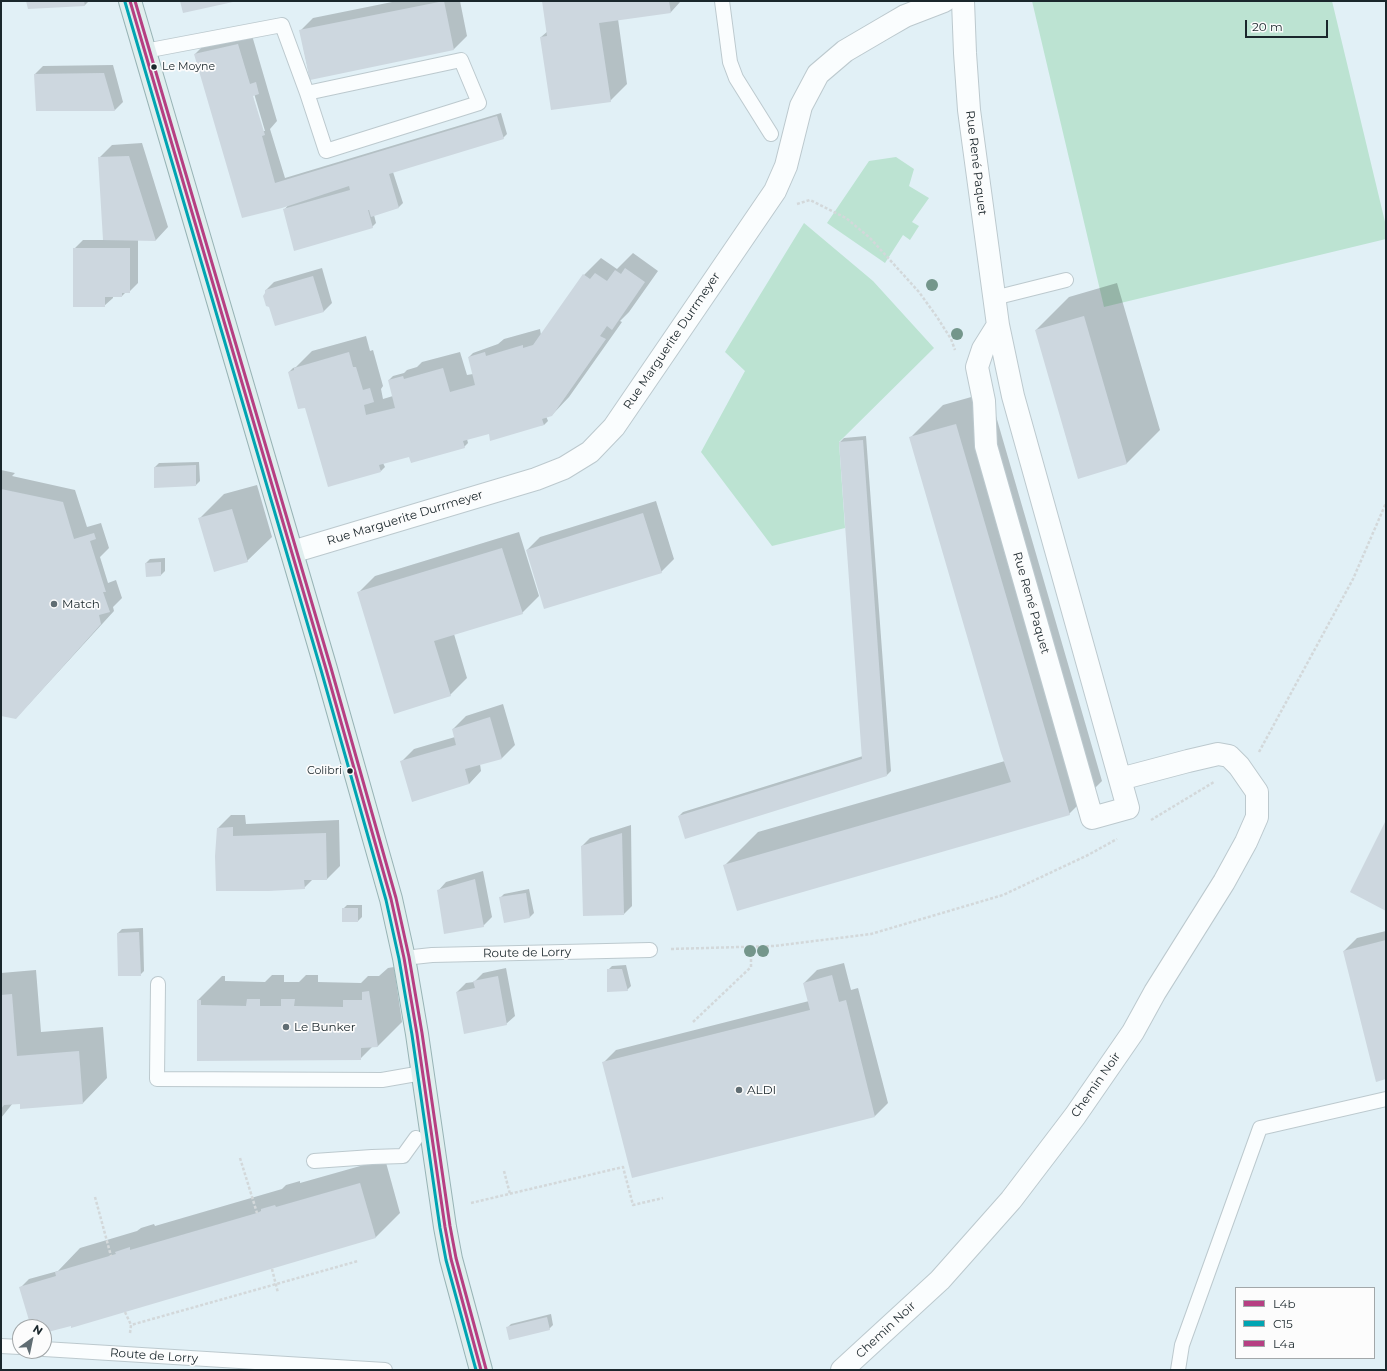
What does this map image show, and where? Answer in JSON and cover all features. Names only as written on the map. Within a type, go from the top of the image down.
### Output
[{"type":"main road","points":[[130,1],[292,552],[391,899],[404,958],[417,1034],[446,1233],[451,1259],[481,1370]]},
{"type":"street","name":"Rue Marguerite Durrmeyer","points":[[292,552],[536,479],[564,468],[590,452],[614,427],[775,191],[786,166],[800,106],[818,74],[845,51],[886,27],[905,16],[944,1]]},
{"type":"street","name":"Rue René Paquet","points":[[963,1],[969,110],[998,325],[1013,396],[1128,808],[1092,818],[986,446],[984,401],[977,367],[983,348],[998,325]]},
{"type":"street","points":[[1120,779],[1218,754],[1238,766]]},
{"type":"street","name":"Chemin Noir","points":[[842,1370],[940,1280],[1011,1200],[1075,1116],[1133,1032],[1155,992],[1224,882],[1246,842],[1257,817],[1256,792],[1238,766]]},
{"type":"lane","points":[[722,1],[730,62],[736,78],[771,134]]},
{"type":"lane","points":[[144,51],[282,26],[307,93],[326,151],[479,102],[461,60],[307,93]]},
{"type":"lane","points":[[994,298],[1066,280]]},
{"type":"lane","name":"Route de Lorry","points":[[404,958],[432,955],[650,950]]},
{"type":"lane","points":[[158,984],[157,1079],[382,1080],[422,1073]]},
{"type":"lane","points":[[1178,1370],[1182,1345],[1260,1128],[1386,1099]]},
{"type":"lane","points":[[314,1161],[403,1156],[416,1138]]},
{"type":"lane","points":[[1,1346],[12,1347]]},
{"type":"lane","name":"Route de Lorry","points":[[52,1349],[385,1370]]},
{"type":"path","points":[[775,191],[794,205],[810,200],[846,218],[870,238],[919,292],[937,317],[950,339],[956,353]]},
{"type":"path","points":[[1149,821],[1238,766],[1353,579],[1386,503]]},
{"type":"path","points":[[650,950],[774,946],[871,934],[1003,895],[1088,855],[1122,836]]},
{"type":"path","points":[[693,1022],[751,967],[751,946]]},
{"type":"path","points":[[240,1158],[257,1213]]},
{"type":"path","points":[[471,1203],[623,1167],[633,1205],[664,1198]]},
{"type":"path","points":[[504,1171],[510,1194]]},
{"type":"path","points":[[95,1197],[111,1256]]},
{"type":"path","points":[[131,1325],[358,1261]]},
{"type":"path","points":[[272,1269],[278,1293]]},
{"type":"path","points":[[125,1312],[131,1325],[128,1354]]},
{"type":"green space","points":[[1032,1],[1332,1],[1386,226],[1386,239],[1104,307]]},
{"type":"green space","points":[[896,157],[914,169],[909,186],[929,198],[912,222],[919,226],[910,240],[903,235],[885,263],[827,223],[869,161]]},
{"type":"green space","points":[[804,223],[873,281],[934,348],[839,442],[845,528],[772,546],[701,452],[745,371],[725,352]]},
{"type":"building","points":[[26,1],[84,1],[85,6],[28,9]]},
{"type":"building","points":[[180,1],[233,1],[233,2],[183,13]]},
{"type":"building","points":[[444,1],[454,50],[310,80],[299,30]]},
{"type":"building","points":[[542,1],[669,1],[671,13],[599,23],[611,102],[551,110],[540,37],[547,36]]},
{"type":"building","points":[[238,44],[250,84],[256,82],[259,94],[253,96],[265,135],[262,136],[275,183],[497,116],[504,139],[389,174],[399,208],[371,217],[368,210],[373,228],[294,251],[283,209],[350,190],[349,186],[282,208],[242,218],[194,54]]},
{"type":"building","points":[[104,73],[115,111],[36,111],[34,74]]},
{"type":"building","points":[[129,156],[156,241],[103,240],[98,157]]},
{"type":"building","points":[[73,248],[130,248],[130,293],[122,293],[122,297],[105,297],[105,307],[73,307]]},
{"type":"building","points":[[625,268],[645,282],[612,330],[607,326],[600,336],[606,339],[552,416],[542,419],[544,425],[490,441],[489,434],[463,441],[465,448],[411,463],[409,457],[379,465],[381,472],[328,487],[305,408],[298,409],[288,372],[294,370],[294,368],[349,352],[353,367],[356,367],[363,390],[370,388],[374,402],[364,405],[366,415],[395,408],[388,380],[403,376],[404,379],[443,368],[450,392],[475,385],[468,357],[485,352],[486,356],[523,345],[523,348],[533,345],[583,274],[590,279],[595,273],[607,281],[615,270],[621,274]]},
{"type":"building","points":[[313,276],[324,312],[275,326],[269,307],[266,306],[263,296],[265,290]]},
{"type":"building","points":[[1084,316],[1127,464],[1078,479],[1035,330]]},
{"type":"building","points":[[956,424],[1070,815],[737,911],[723,865],[1011,782],[1001,753],[909,437]]},
{"type":"building","points":[[863,440],[887,776],[685,839],[678,816],[862,759],[839,442]]},
{"type":"building","points":[[196,465],[196,486],[154,488],[154,467]]},
{"type":"building","name":"Match","points":[[1,489],[63,502],[74,539],[94,533],[96,539],[90,541],[106,592],[103,592],[110,612],[99,615],[101,624],[16,719],[1,716]]},
{"type":"building","points":[[232,509],[248,562],[214,572],[198,518]]},
{"type":"building","points":[[643,513],[662,573],[544,609],[526,550]]},
{"type":"building","points":[[502,548],[523,614],[434,641],[451,696],[394,714],[357,592]]},
{"type":"building","points":[[161,562],[161,576],[146,577],[145,563]]},
{"type":"building","points":[[490,717],[502,759],[465,769],[469,784],[412,802],[400,761],[456,745],[452,729]]},
{"type":"building","points":[[1386,820],[1386,911],[1350,892]]},
{"type":"building","points":[[233,827],[233,836],[326,833],[327,880],[304,880],[305,889],[216,891],[215,856],[217,828]]},
{"type":"building","points":[[622,833],[624,915],[583,916],[581,846]]},
{"type":"building","points":[[475,879],[484,927],[444,934],[437,890]]},
{"type":"building","points":[[526,893],[530,918],[504,923],[499,897]]},
{"type":"building","points":[[342,908],[358,908],[358,922],[342,922]]},
{"type":"building","points":[[139,932],[141,976],[118,976],[117,933]]},
{"type":"building","points":[[1386,940],[1386,1079],[1376,1082],[1343,951]]},
{"type":"building","points":[[607,969],[622,969],[628,991],[607,992]]},
{"type":"building","name":"ALDI","points":[[832,975],[839,1002],[846,1000],[875,1117],[632,1178],[602,1062],[810,1010],[803,983]]},
{"type":"building","points":[[498,976],[507,1025],[464,1034],[456,992],[475,988],[473,981]]},
{"type":"building","name":"Le Bunker","points":[[369,991],[378,1047],[361,1048],[361,1060],[197,1061],[197,1000],[201,1000],[201,1005],[246,1006],[247,999],[260,999],[260,1006],[281,1006],[281,999],[295,999],[294,1006],[343,1007],[343,1000],[362,1000],[362,992]]},
{"type":"building","points":[[12,994],[17,1056],[79,1051],[83,1104],[20,1109],[20,1104],[4,1105],[1,1109],[1,995]]},
{"type":"building","points":[[360,1183],[376,1238],[71,1328],[71,1326],[52,1331],[52,1319],[29,1319],[19,1287],[56,1276],[55,1272],[116,1254],[115,1252],[130,1247],[130,1250],[257,1213],[261,1211],[261,1209],[275,1205],[276,1207]]},
{"type":"building","points":[[547,1317],[550,1330],[509,1340],[506,1327]]},
{"type":"transit line","name":"L4b","points":[[130,1],[326,669],[391,899],[404,958],[417,1034],[451,1259],[481,1370]]},
{"type":"transit line","name":"L4a","points":[[135,1],[331,668],[396,898],[409,957],[422,1033],[456,1258],[486,1369]]},
{"type":"transit line","name":"C15","points":[[125,2],[321,670],[386,900],[399,959],[412,1035],[446,1260],[476,1370]]},
{"type":"place","name":"Le Moyne","points":[[154,67]]},
{"type":"place","name":"Match","points":[[54,604]]},
{"type":"place","name":"Colibri","points":[[350,771]]},
{"type":"place","name":"Le Bunker","points":[[286,1027]]},
{"type":"place","name":"ALDI","points":[[739,1090]]}]
